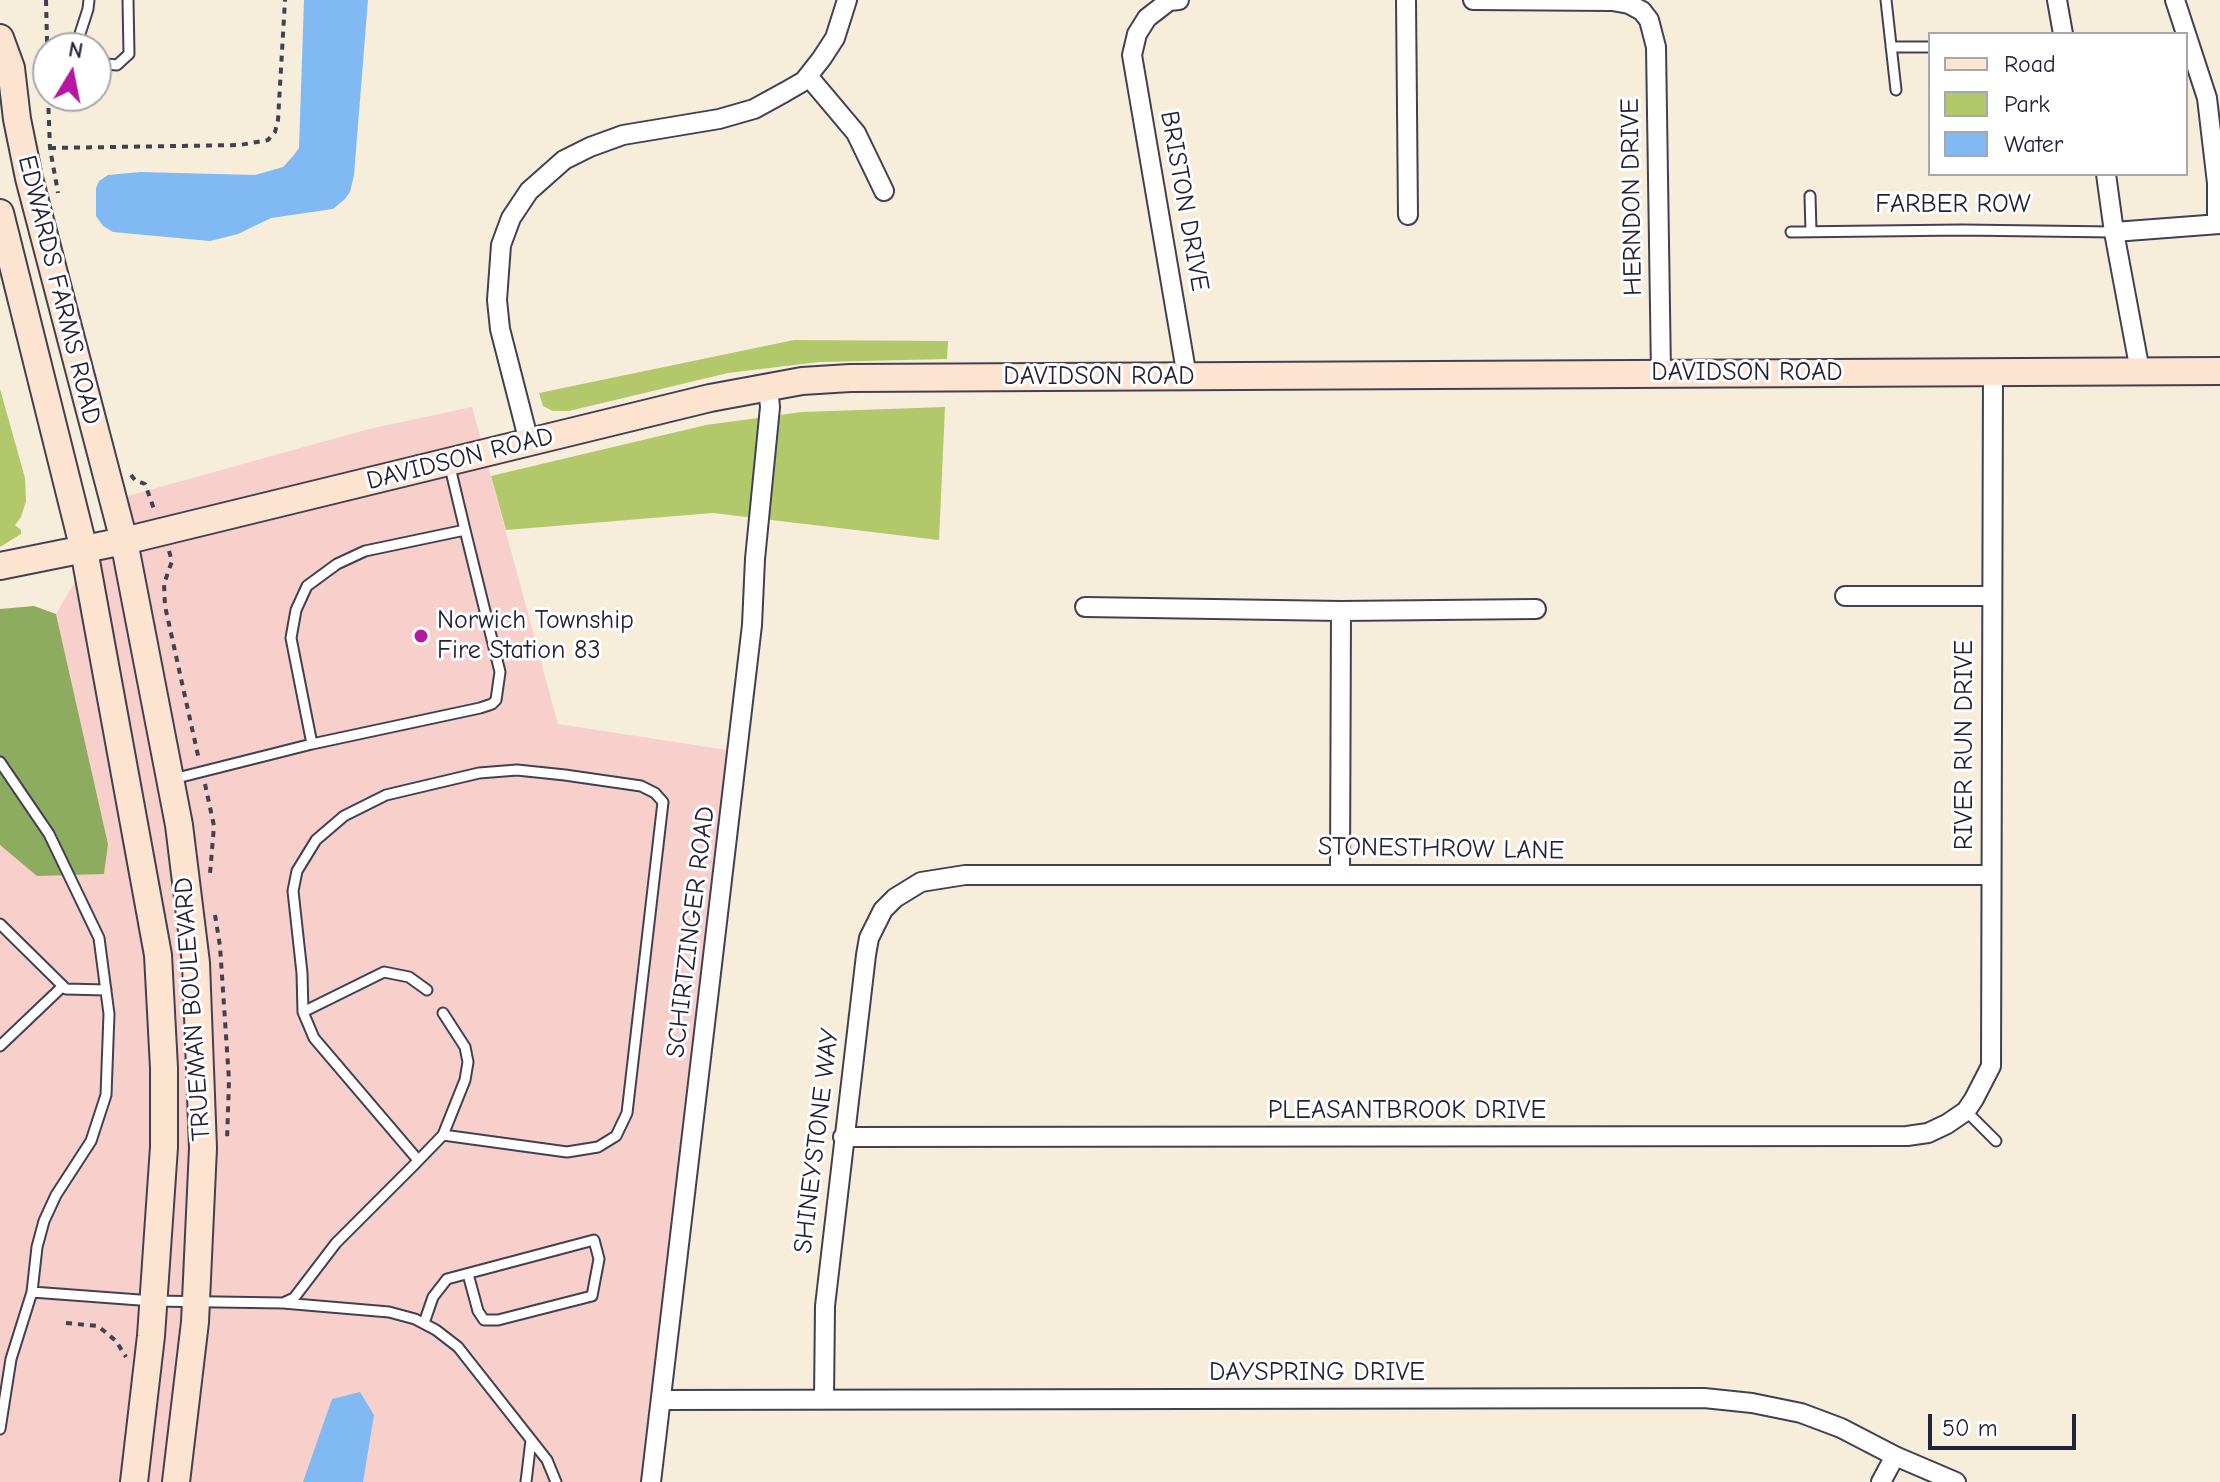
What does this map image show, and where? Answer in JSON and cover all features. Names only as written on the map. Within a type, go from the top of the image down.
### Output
[{"type":"main road","name":"EDWARDS FARMS ROAD","points":[[0,38],[11,68],[29,178],[124,541]]},
{"type":"main road","name":"EDWARDS FARMS ROAD","points":[[0,213],[84,550]]},
{"type":"main road","name":"DAVIDSON ROAD","points":[[0,566],[124,541],[710,398],[802,381],[850,378],[2220,371]]},
{"type":"main road","name":"TRUEMAN BOULEVARD","points":[[124,541],[179,825],[199,1010],[203,1148],[196,1302],[176,1482]]},
{"type":"main road","name":"TRUEMAN BOULEVARD","points":[[84,550],[158,955],[164,1068],[164,1147],[153,1301],[134,1482]]},
{"type":"street","points":[[529,442],[500,329],[497,300],[501,245],[511,218],[529,191],[564,160],[590,147],[623,135],[719,119],[754,109],[785,92],[808,76],[835,38],[847,0]]},
{"type":"street","name":"BRISTON DRIVE","points":[[1179,0],[1169,1],[1151,13],[1137,34],[1132,55],[1187,377]]},
{"type":"street","points":[[1406,0],[1408,215]]},
{"type":"street","name":"HERNDON DRIVE","points":[[1473,0],[1612,1],[1629,4],[1642,11],[1649,20],[1656,47],[1661,373]]},
{"type":"street","points":[[2057,0],[2063,32]]},
{"type":"street","points":[[2175,0],[2185,32]]},
{"type":"street","points":[[2114,232],[2219,224],[2207,98],[2188,40]]},
{"type":"street","points":[[808,76],[856,133],[884,191]]},
{"type":"street","points":[[2106,176],[2140,371]]},
{"type":"street","name":"RIVER RUN DRIVE","points":[[1966,1111],[1991,1066],[1993,371]]},
{"type":"street","name":"SCHIRTZINGER ROAD","points":[[651,1482],[752,625],[755,559],[770,407],[768,387]]},
{"type":"street","points":[[1845,596],[1990,596]]},
{"type":"street","points":[[1085,607],[1341,611],[1536,609]]},
{"type":"street","points":[[1340,873],[1341,611]]},
{"type":"street","name":"STONESTHROW LANE","points":[[895,898],[921,882],[965,875],[1991,875]]},
{"type":"street","name":"SHINEYSTONE WAY","points":[[824,1399],[825,1306],[869,938],[883,910],[895,898]]},
{"type":"street","name":"PLEASANTBROOK DRIVE","points":[[843,1137],[1907,1136],[1928,1133],[1966,1111]]},
{"type":"street","name":"DAYSPRING DRIVE","points":[[662,1400],[1704,1398],[1801,1413],[1841,1428],[1956,1482]]},
{"type":"street","points":[[1881,1482],[1895,1456]]},
{"type":"lane","points":[[81,32],[89,0]]},
{"type":"lane","points":[[112,65],[117,65],[129,54],[128,0]]},
{"type":"lane","points":[[1886,0],[1896,90]]},
{"type":"lane","points":[[1891,47],[1928,47]]},
{"type":"lane","points":[[1810,196],[1811,231]]},
{"type":"lane","name":"FARBER ROW","points":[[1791,232],[2114,232]]},
{"type":"lane","points":[[170,780],[312,744],[480,708],[496,700],[500,672],[449,462]]},
{"type":"lane","points":[[312,744],[291,638],[296,610],[307,586],[337,564],[365,551],[465,530]]},
{"type":"lane","points":[[0,762],[49,834],[99,938],[109,1014],[106,1095],[91,1141],[56,1195],[44,1221],[37,1247],[32,1292],[11,1359],[0,1429]]},
{"type":"lane","points":[[418,1160],[314,1038],[303,1012],[293,891],[297,871],[316,840],[344,816],[386,795],[479,773],[517,770],[641,786],[655,793],[663,802],[627,1113],[616,1136],[598,1147],[567,1152],[443,1135]]},
{"type":"lane","points":[[0,924],[66,989],[106,990]]},
{"type":"lane","points":[[303,1012],[384,972],[409,977],[427,990]]},
{"type":"lane","points":[[0,1046],[63,986]]},
{"type":"lane","points":[[283,1303],[294,1298],[336,1243],[443,1135],[465,1080],[468,1062],[465,1047],[443,1013]]},
{"type":"lane","points":[[1966,1111],[1996,1141]]},
{"type":"lane","points":[[424,1323],[433,1297],[447,1279],[594,1240],[599,1259],[592,1296],[498,1320],[484,1320],[478,1311],[468,1274]]},
{"type":"lane","points":[[32,1292],[153,1301],[283,1303],[389,1312],[424,1323],[458,1347],[547,1460],[556,1482]]},
{"type":"lane","points":[[0,1357],[11,1359]]},
{"type":"lane","points":[[526,1482],[531,1440]]},
{"type":"path","points":[[46,0],[47,32]]},
{"type":"path","points":[[50,148],[240,145],[268,140],[275,132],[278,120],[285,0]]},
{"type":"path","points":[[66,1323],[98,1326],[116,1341],[126,1357]]},
{"type":"shaded area","points":[[472,407],[558,724],[727,750],[641,1482],[0,1482],[0,845],[38,876],[108,844],[56,614],[124,497],[369,429]]},
{"type":"green space","points":[[794,340],[948,341],[947,359],[819,362],[728,373],[569,411],[553,411],[543,406],[539,393]]},
{"type":"green space","points":[[0,389],[25,478],[26,501],[15,525],[21,534],[0,547]]},
{"type":"green space","points":[[945,407],[939,540],[713,513],[506,530],[491,476],[706,425],[802,412]]},
{"type":"green space","points":[[34,606],[56,614],[108,844],[104,874],[37,876],[0,845],[0,609]]},
{"type":"water","points":[[304,0],[368,0],[354,175],[345,199],[333,209],[271,218],[238,234],[210,241],[113,232],[103,226],[96,216],[96,188],[99,181],[108,175],[141,172],[255,175],[283,167],[293,156],[299,148]]},
{"type":"water","points":[[360,1392],[374,1415],[363,1482],[303,1482],[332,1399]]},
{"type":"place","name":"Norwich Township Fire Station 83","points":[[421,636]]}]
